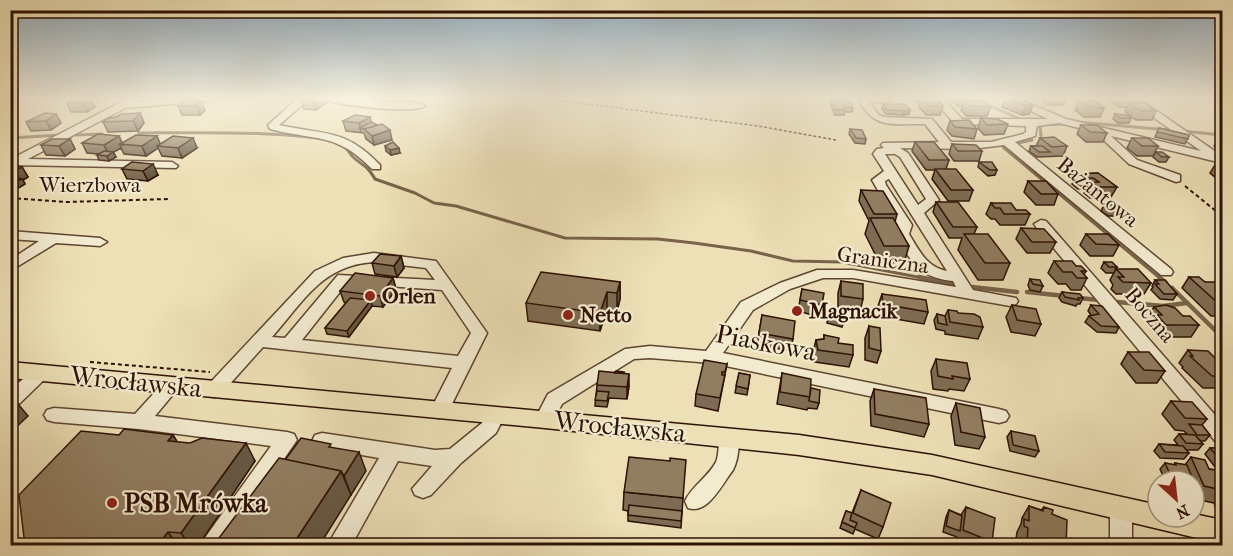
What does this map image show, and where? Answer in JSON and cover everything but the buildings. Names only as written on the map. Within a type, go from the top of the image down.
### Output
[{"type":"main road","name":"Wrocławska","points":[[10,370],[171,386],[221,383],[439,411],[545,419],[799,445],[932,465],[1222,532]]},
{"type":"street","points":[[12,163],[87,124]]},
{"type":"street","points":[[274,124],[274,127],[340,138],[363,151],[376,167]]},
{"type":"street","points":[[930,124],[948,146]]},
{"type":"street","points":[[881,145],[981,146],[1031,134],[1032,124]]},
{"type":"street","points":[[1074,124],[1219,159]]},
{"type":"street","points":[[1169,124],[1219,159]]},
{"type":"street","points":[[1098,130],[1133,162],[1176,178]]},
{"type":"street","name":"Bażantowa","points":[[1006,141],[1166,272]]},
{"type":"street","points":[[917,212],[933,200],[904,155],[897,151],[881,151],[879,154],[967,294]]},
{"type":"street","points":[[12,163],[172,166]]},
{"type":"street","points":[[891,172],[878,180],[905,225],[902,234],[930,273],[958,277]]},
{"type":"street","name":"Boczna","points":[[1041,224],[1222,436]]},
{"type":"street","points":[[10,235],[100,242]]},
{"type":"street","points":[[10,267],[54,238]]},
{"type":"street","points":[[221,383],[319,276],[336,264],[370,257],[431,264],[479,333],[439,411]]},
{"type":"street","points":[[289,345],[358,258]]},
{"type":"street","name":"Graniczna","points":[[711,357],[747,306],[785,286],[822,273],[853,274],[1010,301]]},
{"type":"street","points":[[319,276],[447,286]]},
{"type":"street","points":[[259,341],[464,363]]},
{"type":"street","name":"Piaskowa","points":[[545,419],[555,399],[616,360],[630,353],[650,352],[711,357],[999,416]]},
{"type":"street","points":[[10,401],[41,373]]},
{"type":"street","points":[[139,423],[171,386]]},
{"type":"street","points":[[54,415],[287,440],[210,546]]},
{"type":"street","points":[[423,489],[454,457],[489,428],[495,415]]},
{"type":"street","points":[[696,501],[726,464],[729,438]]},
{"type":"street","points":[[322,441],[435,458],[454,457]]},
{"type":"street","points":[[338,546],[393,451]]},
{"type":"street","points":[[1121,509],[1121,546]]},
{"type":"path","points":[[737,124],[836,140]]},
{"type":"path","points":[[1176,178],[1222,216]]},
{"type":"path","name":"Wierzbowa","points":[[10,198],[67,202],[168,199]]},
{"type":"path","points":[[86,361],[221,383]]},
{"type":"waterway","points":[[1041,136],[1040,125],[1063,124]]},
{"type":"waterway","points":[[1100,124],[1169,130]]},
{"type":"waterway","points":[[1183,131],[1222,135]]},
{"type":"waterway","points":[[139,133],[278,134],[330,141],[344,146],[375,179],[415,193],[434,203],[456,206],[565,238],[658,239],[694,243],[751,251],[793,261],[842,262],[927,279]]},
{"type":"waterway","points":[[75,135],[102,134]]},
{"type":"waterway","points":[[10,138],[60,135]]},
{"type":"waterway","points":[[1014,144],[1032,140]]},
{"type":"waterway","points":[[1006,146],[1003,147],[1161,279]]},
{"type":"waterway","points":[[919,277],[952,284]]},
{"type":"waterway","points":[[1159,277],[1166,283]]},
{"type":"waterway","points":[[972,287],[1017,292]]},
{"type":"waterway","points":[[1172,288],[1222,337]]},
{"type":"waterway","points":[[1027,292],[1065,296]]},
{"type":"waterway","points":[[1079,298],[1099,300]]},
{"type":"waterway","points":[[1117,302],[1163,306],[1187,303]]},
{"type":"waterway","points":[[10,524],[21,546]]},
{"type":"place","name":"Orlen","points":[[370,296]]},
{"type":"place","name":"Magnacik","points":[[797,311]]},
{"type":"place","name":"Netto","points":[[568,315]]},
{"type":"place","name":"PSB Mrówka","points":[[112,503]]}]
